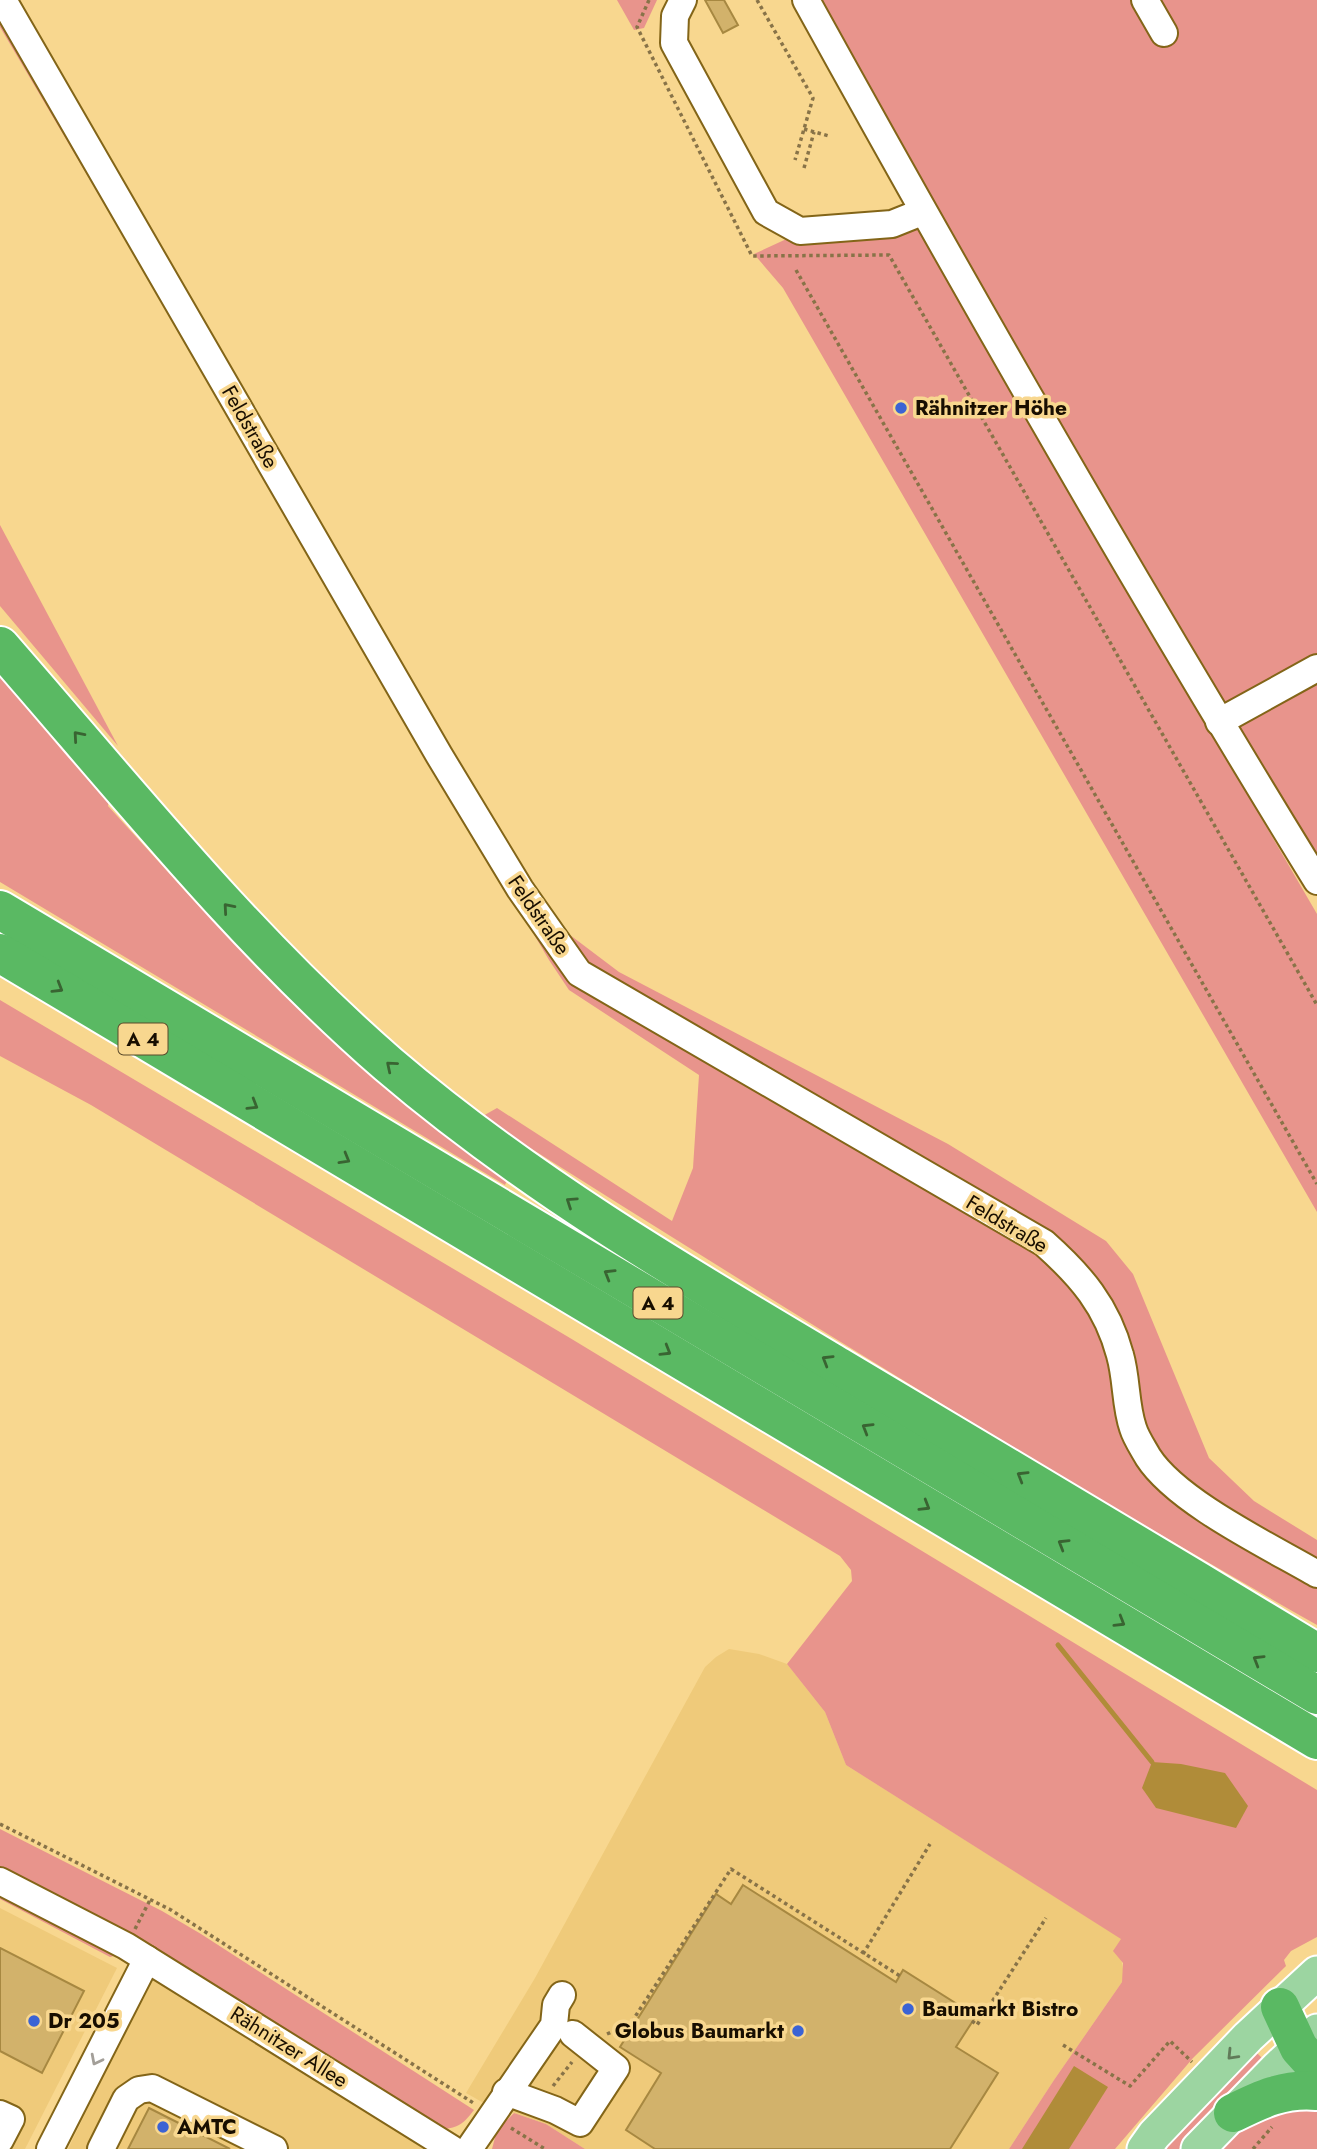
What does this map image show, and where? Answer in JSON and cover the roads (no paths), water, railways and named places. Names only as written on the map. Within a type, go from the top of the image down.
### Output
[{"type":"highway","points":[[0,646],[235,917],[283,967],[389,1065],[473,1132],[571,1202],[682,1274],[1317,1653]]},
{"type":"highway","name":"A 4","points":[[0,910],[1317,1695]]},
{"type":"highway","name":"A 4","points":[[0,953],[1317,1740]]},
{"type":"highway","points":[[1280,2007],[1313,2042]]},
{"type":"highway","points":[[1233,2113],[1267,2096],[1290,2090],[1317,2091]]},
{"type":"main road","points":[[1144,2149],[1280,2007],[1317,1973]]},
{"type":"main road","points":[[1198,2149],[1233,2113],[1313,2042]]},
{"type":"street","name":"Feldstraße","points":[[3,0],[439,755],[520,889],[579,973],[1044,1243],[1091,1289],[1107,1320],[1120,1355],[1133,1428],[1149,1458],[1167,1481],[1209,1511],[1317,1574]]},
{"type":"street","points":[[683,0],[676,16],[674,43],[766,212],[800,231],[891,224],[922,212]]},
{"type":"street","points":[[806,0],[922,212],[1219,722],[1317,881]]},
{"type":"street","points":[[1144,0],[1164,33]]},
{"type":"street","points":[[1219,722],[1317,668]]},
{"type":"street","name":"Rähnitzer Allee","points":[[0,1881],[452,2149]]},
{"type":"street","points":[[50,2149],[137,1961]]},
{"type":"street","points":[[469,2149],[554,2025],[559,2000]]},
{"type":"street","points":[[506,2092],[538,2103],[580,2123],[616,2068],[584,2034],[551,2040],[531,2055]]},
{"type":"street","points":[[101,2149],[126,2099],[139,2090],[152,2088],[274,2149]]},
{"type":"street","points":[[0,2114],[10,2119],[0,2140]]},
{"type":"waterway","points":[[1058,1645],[1152,1762]]},
{"type":"place","name":"Rähnitzer Höhe","points":[[901,408]]},
{"type":"place","name":"Baumarkt Bistro","points":[[908,2009]]},
{"type":"place","name":"Dr 205","points":[[34,2021]]},
{"type":"place","name":"Globus Baumarkt","points":[[798,2031]]},
{"type":"place","name":"AMTC","points":[[163,2127]]}]
